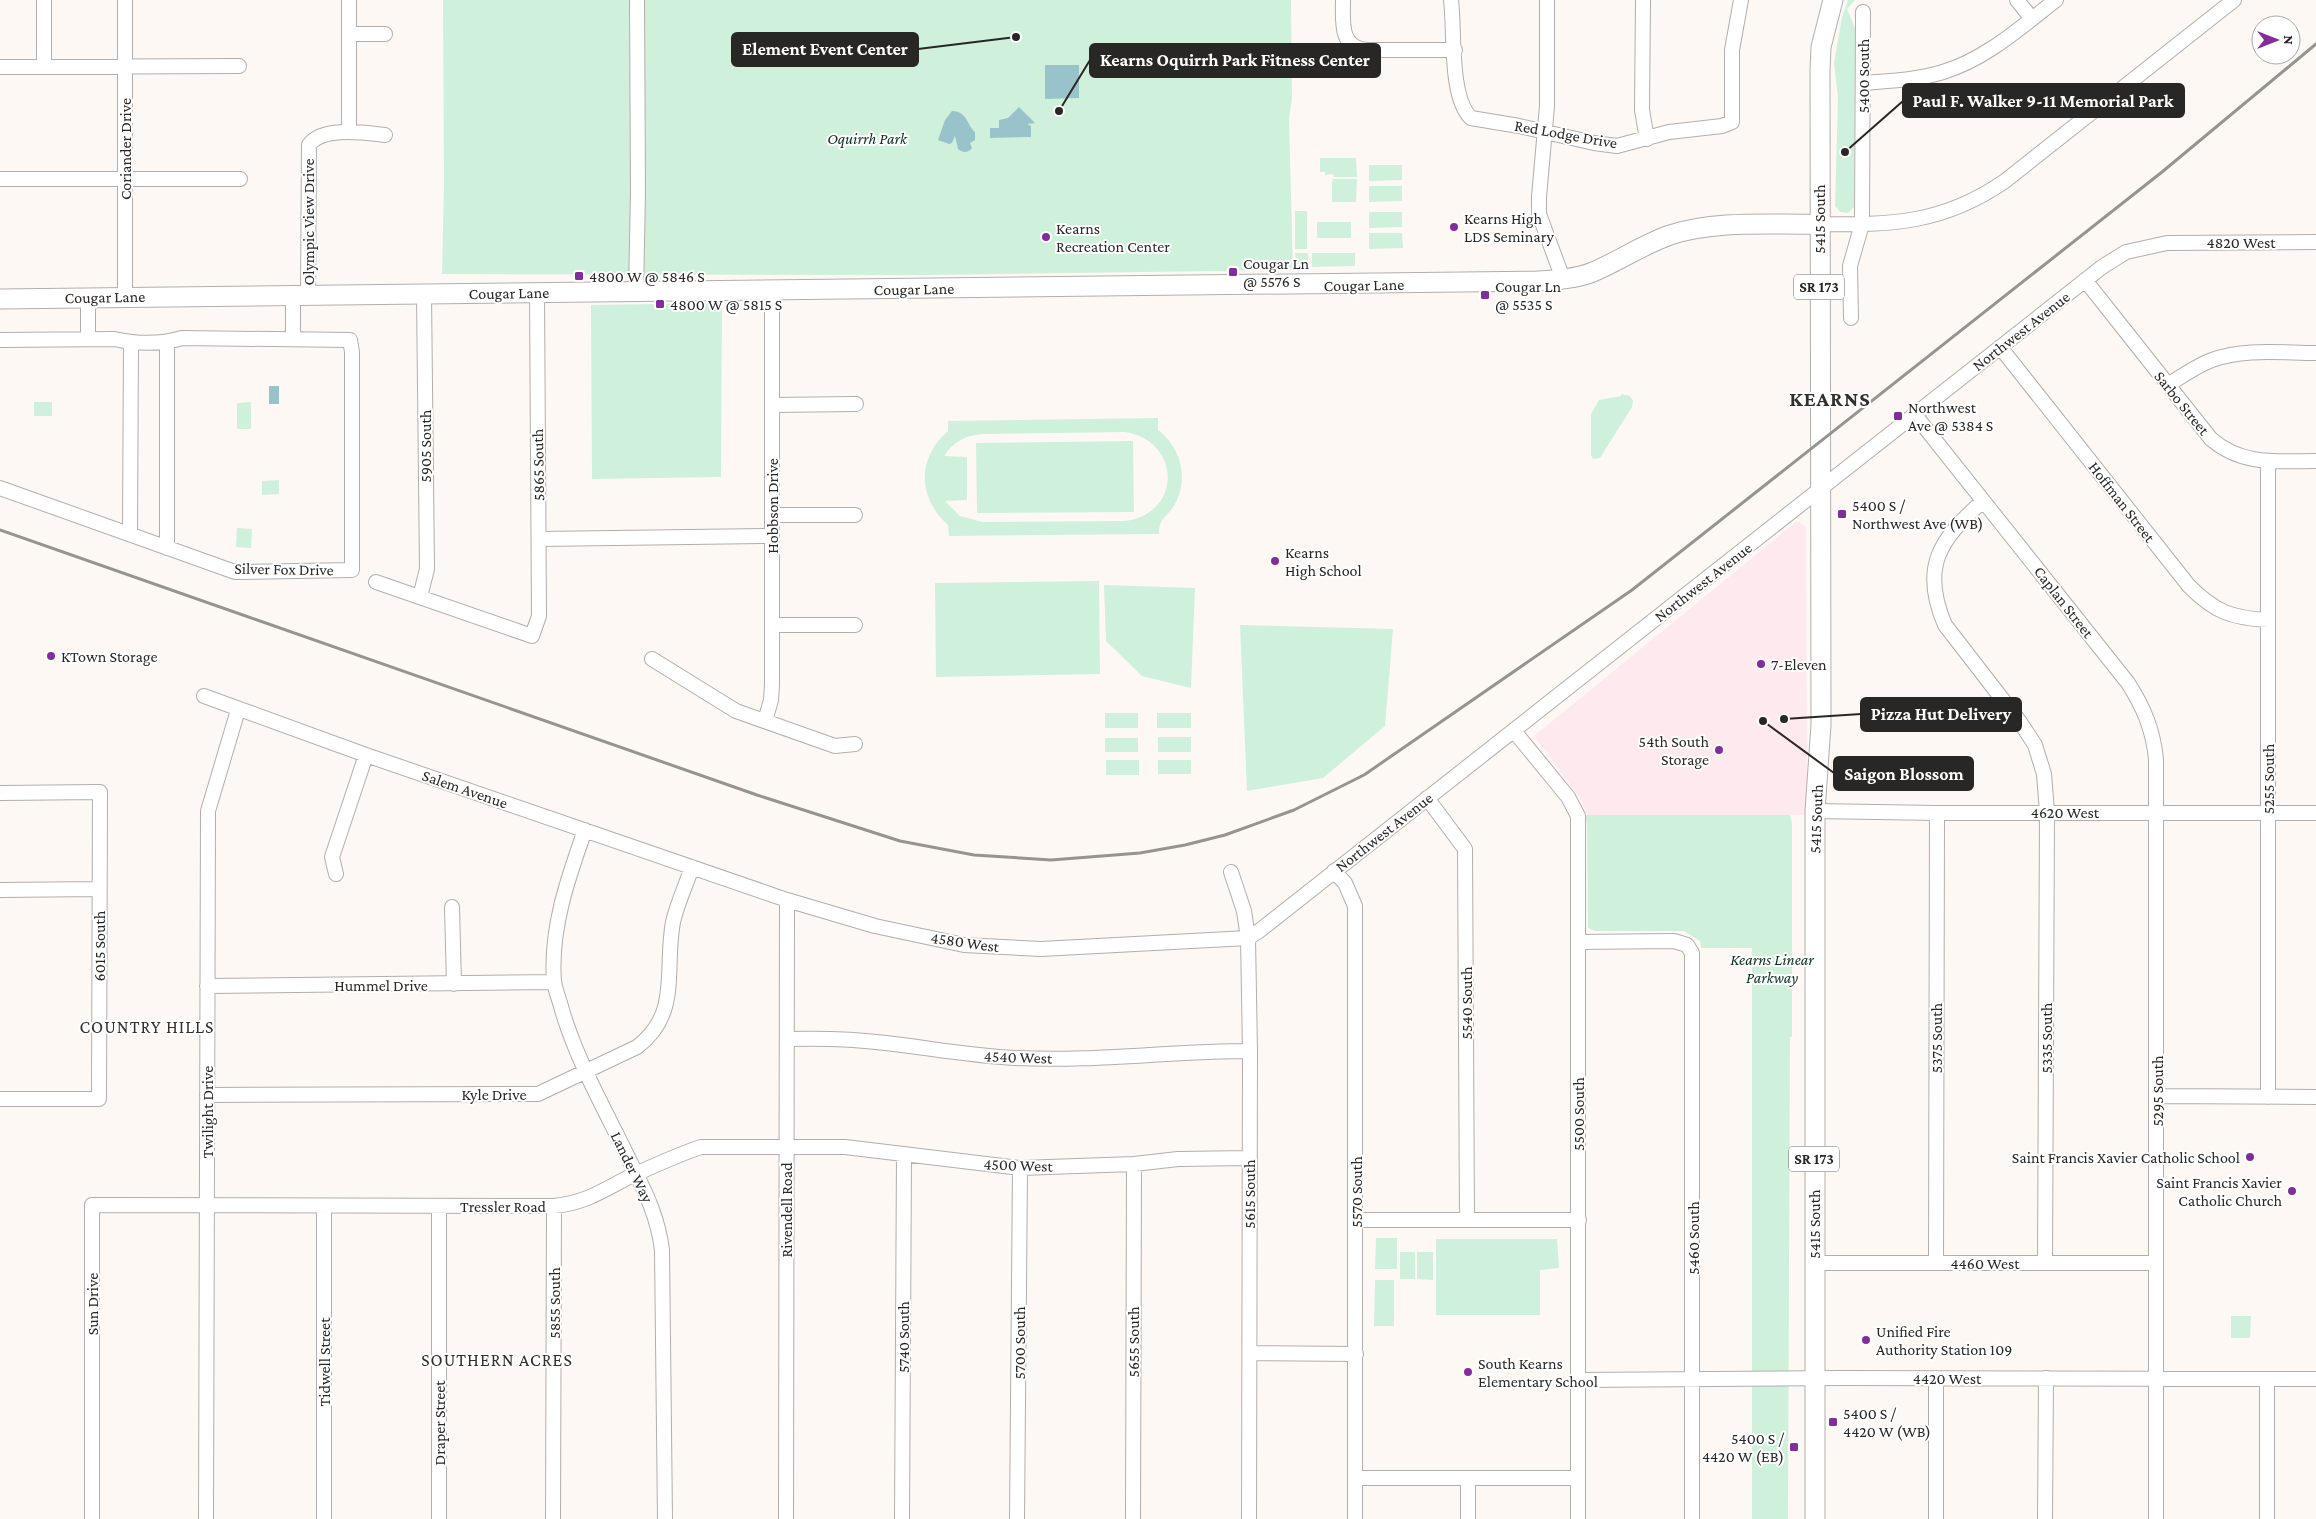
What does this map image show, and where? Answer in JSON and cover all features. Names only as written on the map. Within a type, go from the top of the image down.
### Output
[{"type":"main road","name":"5415 South","points":[[1814,1519],[1815,811],[1821,725],[1820,70],[1821,47],[1833,0]]},
{"type":"main road","name":"Cougar Lane","points":[[0,299],[1446,284],[1563,279],[1592,273],[1668,236],[1698,228],[1732,225],[1819,224]]},
{"type":"street","points":[[44,0],[44,67]]},
{"type":"street","name":"Coriander Drive","points":[[125,0],[125,297]]},
{"type":"street","points":[[349,0],[349,132],[385,135]]},
{"type":"street","points":[[636,292],[638,192],[637,0]]},
{"type":"street","points":[[1343,0],[1344,30],[1346,38],[1354,47],[1367,50],[1455,50],[1451,0]]},
{"type":"street","points":[[1547,0],[1547,106],[1538,197],[1539,214],[1563,279]]},
{"type":"street","points":[[1643,0],[1642,110],[1648,139]]},
{"type":"street","name":"Red Lodge Drive","points":[[1455,50],[1457,88],[1461,104],[1471,118],[1545,131],[1606,145],[1628,144],[1690,128],[1711,127],[1732,122],[1732,50],[1741,0]]},
{"type":"street","points":[[2017,0],[2032,19]]},
{"type":"street","points":[[1863,83],[1906,80],[1944,72],[1972,60],[1994,47],[2056,0]]},
{"type":"street","points":[[1819,224],[1899,223],[1930,217],[1958,208],[1990,191],[2234,0]]},
{"type":"street","name":"5400 South","points":[[1852,318],[1850,266],[1862,224],[1863,12]]},
{"type":"street","points":[[349,34],[385,34]]},
{"type":"street","points":[[0,67],[239,66]]},
{"type":"street","name":"Olympic View Drive","points":[[300,295],[309,145],[320,136],[349,132]]},
{"type":"street","points":[[0,180],[240,179]]},
{"type":"street","name":"4820 West","points":[[2167,243],[2316,242]]},
{"type":"street","name":"Northwest Avenue","points":[[1248,938],[1259,932],[2102,267],[2126,252],[2167,243]]},
{"type":"street","name":"Sarbo Street","points":[[2085,280],[2211,439],[2223,449],[2244,459],[2268,462],[2316,461]]},
{"type":"street","name":"Hobbson Drive","points":[[765,721],[771,700],[772,290]]},
{"type":"street","name":"5865 South","points":[[420,597],[532,636],[537,628],[539,616],[539,538],[537,292]]},
{"type":"street","name":"5905 South","points":[[420,597],[426,569],[424,294]]},
{"type":"street","points":[[0,340],[114,339],[131,343],[167,343],[182,338],[293,338],[300,295]]},
{"type":"street","points":[[88,298],[88,339]]},
{"type":"street","name":"Silver Fox Drive","points":[[0,488],[235,572],[352,570],[352,352],[350,340],[293,338]]},
{"type":"street","points":[[130,533],[131,343]]},
{"type":"street","points":[[167,343],[167,548]]},
{"type":"street","name":"Hoffman Street","points":[[2000,347],[2189,586],[2206,602],[2223,613],[2244,619],[2268,620]]},
{"type":"street","points":[[2168,385],[2198,366],[2229,356],[2245,353],[2316,353]]},
{"type":"street","points":[[772,405],[856,404]]},
{"type":"street","name":"Caplan Street","points":[[1915,414],[2111,661],[2140,702],[2154,739],[2156,812]]},
{"type":"street","name":"5255 South","points":[[2268,462],[2268,1096]]},
{"type":"street","name":"5335 South","points":[[1983,501],[1958,523],[1940,551],[1935,565],[1935,595],[1945,625],[2036,745],[2044,774],[2047,812],[2045,1263]]},
{"type":"street","points":[[772,515],[855,515]]},
{"type":"street","points":[[539,538],[771,536]]},
{"type":"street","points":[[376,582],[420,597]]},
{"type":"street","points":[[772,625],[856,625]]},
{"type":"street","points":[[652,659],[725,706],[835,746],[855,744]]},
{"type":"street","name":"Salem Avenue","points":[[204,696],[238,710],[366,755],[692,867]]},
{"type":"street","name":"Twilight Drive","points":[[206,1519],[208,811],[238,710]]},
{"type":"street","name":"5500 South","points":[[1514,731],[1568,797],[1578,816],[1578,1519]]},
{"type":"street","points":[[336,874],[332,857],[366,755]]},
{"type":"street","name":"6015 South","points":[[0,793],[100,792],[99,1099],[0,1099]]},
{"type":"street","name":"5540 South","points":[[1427,798],[1466,849],[1467,1220]]},
{"type":"street","name":"4620 West","points":[[1815,811],[1937,813],[2316,813]]},
{"type":"street","name":"5295 South","points":[[2156,812],[2156,1519]]},
{"type":"street","name":"5375 South","points":[[1936,1263],[1937,813]]},
{"type":"street","name":"Lander Way","points":[[585,830],[559,913],[554,947],[554,982],[567,1027],[585,1070],[659,1225],[662,1250],[665,1519]]},
{"type":"street","name":"4580 West","points":[[692,867],[788,900],[875,926],[964,945],[1041,949],[1248,938]]},
{"type":"street","name":"Kyle Drive","points":[[207,1095],[538,1094],[636,1047],[650,1037],[666,1008],[673,922],[692,867]]},
{"type":"street","name":"5570 South","points":[[1334,871],[1345,884],[1356,906],[1355,1519]]},
{"type":"street","name":"5615 South","points":[[1231,872],[1244,911],[1248,938],[1250,1052],[1249,1519]]},
{"type":"street","points":[[0,890],[99,889]]},
{"type":"street","name":"Rivendell Road","points":[[786,1519],[788,900]]},
{"type":"street","points":[[452,907],[454,984]]},
{"type":"street","name":"5460 South","points":[[1578,942],[1681,942],[1691,949],[1693,957],[1692,1519]]},
{"type":"street","name":"Hummel Drive","points":[[207,986],[554,982]]},
{"type":"street","name":"4540 West","points":[[788,1039],[848,1039],[982,1056],[1044,1059],[1180,1052],[1250,1052]]},
{"type":"street","points":[[2157,1096],[2316,1097]]},
{"type":"street","name":"4500 West","points":[[787,1146],[845,1147],[1020,1168],[1134,1164],[1178,1159],[1249,1158]]},
{"type":"street","name":"Tressler Road","points":[[207,1205],[554,1206],[594,1198],[636,1174],[701,1147],[787,1146]]},
{"type":"street","name":"5740 South","points":[[902,1519],[904,1155]]},
{"type":"street","name":"5655 South","points":[[1133,1519],[1134,1164]]},
{"type":"street","name":"5700 South","points":[[1017,1519],[1020,1168]]},
{"type":"street","name":"Sun Drive","points":[[92,1519],[92,1205],[207,1205]]},
{"type":"street","name":"Tidwell Street","points":[[324,1206],[324,1519]]},
{"type":"street","name":"Draper Street","points":[[439,1206],[439,1519]]},
{"type":"street","name":"5855 South","points":[[553,1519],[554,1206]]},
{"type":"street","points":[[1356,1220],[1578,1220]]},
{"type":"street","name":"4460 West","points":[[1814,1263],[2156,1263]]},
{"type":"street","points":[[1250,1354],[1356,1354]]},
{"type":"street","points":[[1936,1378],[1936,1519]]},
{"type":"street","name":"4420 West","points":[[1578,1380],[1936,1378],[2316,1379]]},
{"type":"street","points":[[2046,1378],[2046,1519]]},
{"type":"street","points":[[2267,1379],[2267,1519]]},
{"type":"street","points":[[1355,1478],[1578,1478]]},
{"type":"street","points":[[1468,1478],[1468,1519]]},
{"type":"shaded area","points":[[1797,521],[1806,527],[1807,815],[1587,815],[1582,801],[1534,736]]},
{"type":"green space","name":"Oquirrh Park","points":[[443,0],[1291,0],[1292,99],[1289,119],[1293,270],[927,275],[442,274],[444,184]]},
{"type":"green space","points":[[1848,0],[1855,0],[1847,9],[1855,28],[1854,207],[1848,213],[1840,212],[1835,206],[1838,98],[1834,63],[1842,17]]},
{"type":"green space","points":[[1320,158],[1356,158],[1357,177],[1325,175],[1325,172],[1320,172]]},
{"type":"green space","points":[[1369,165],[1402,165],[1402,180],[1369,181]]},
{"type":"green space","points":[[1333,179],[1357,179],[1356,202],[1332,202]]},
{"type":"green space","points":[[1369,186],[1402,186],[1402,201],[1369,202]]},
{"type":"green space","points":[[1295,211],[1307,211],[1307,249],[1295,249]]},
{"type":"green space","points":[[1369,212],[1402,212],[1402,227],[1369,228]]},
{"type":"green space","points":[[1317,222],[1351,222],[1351,238],[1317,238]]},
{"type":"green space","points":[[1369,233],[1402,233],[1403,248],[1369,249]]},
{"type":"green space","points":[[1295,253],[1308,253],[1308,267],[1297,264]]},
{"type":"green space","points":[[1312,253],[1355,253],[1355,266],[1312,267]]},
{"type":"green space","points":[[722,303],[721,477],[592,479],[591,305]]},
{"type":"green space","points":[[1621,394],[1630,396],[1633,401],[1632,407],[1600,458],[1593,459],[1591,455],[1591,414],[1599,400],[1621,396]]},
{"type":"green space","points":[[34,402],[52,402],[52,416],[34,416]]},
{"type":"green space","points":[[251,402],[251,429],[237,429],[237,403]]},
{"type":"green space","points":[[1158,418],[1158,430],[1172,445],[1180,464],[1182,474],[1179,494],[1172,509],[1160,524],[1159,534],[949,536],[948,525],[938,514],[926,491],[925,478],[930,454],[948,431],[948,421]],"holes":[[[1125,432],[1144,438],[1157,449],[1165,462],[1168,477],[1165,492],[1157,505],[1144,516],[1125,521],[983,522],[960,516],[945,501],[967,500],[967,457],[944,456],[960,440],[971,436],[982,434]]]},
{"type":"green space","points":[[1133,441],[1134,512],[977,513],[976,443]]},
{"type":"green space","points":[[279,480],[279,494],[262,495],[262,481]]},
{"type":"green space","points":[[237,528],[252,529],[251,548],[236,547]]},
{"type":"green space","points":[[1099,581],[1100,674],[936,677],[935,583]]},
{"type":"green space","points":[[1104,585],[1195,588],[1191,688],[1142,676],[1106,641]]},
{"type":"green space","points":[[1240,625],[1393,629],[1385,726],[1323,778],[1247,791]]},
{"type":"green space","points":[[1105,713],[1138,713],[1138,728],[1105,728]]},
{"type":"green space","points":[[1157,713],[1191,713],[1191,728],[1157,728]]},
{"type":"green space","points":[[1158,737],[1191,737],[1191,752],[1158,752]]},
{"type":"green space","points":[[1105,738],[1138,738],[1138,752],[1105,752]]},
{"type":"green space","points":[[1106,760],[1139,760],[1139,775],[1106,775]]},
{"type":"green space","points":[[1158,760],[1191,760],[1191,774],[1158,774]]},
{"type":"green space","name":"Kearns Linear Parkway","points":[[1585,815],[1790,815],[1792,823],[1792,1037],[1790,1037],[1788,1519],[1752,1519],[1752,948],[1701,948],[1700,941],[1684,931],[1595,931],[1588,928],[1587,824]]},
{"type":"green space","points":[[1376,1238],[1397,1238],[1397,1269],[1375,1269]]},
{"type":"green space","points":[[1436,1239],[1557,1239],[1559,1268],[1540,1270],[1540,1315],[1436,1315]]},
{"type":"green space","points":[[1400,1252],[1415,1252],[1415,1279],[1400,1279]]},
{"type":"green space","points":[[1417,1252],[1433,1252],[1433,1280],[1417,1279]]},
{"type":"green space","points":[[1375,1280],[1394,1280],[1394,1326],[1374,1326]]},
{"type":"green space","points":[[2231,1316],[2251,1316],[2250,1338],[2231,1338]]},
{"type":"water","points":[[1045,65],[1079,65],[1079,98],[1045,99]]},
{"type":"water","points":[[1019,107],[1035,123],[1027,124],[1031,126],[1031,137],[990,138],[990,128],[999,128],[999,120],[1008,118]]},
{"type":"water","points":[[952,111],[964,116],[975,132],[975,140],[970,143],[972,148],[967,152],[958,149],[955,136],[952,143],[949,144],[938,140],[945,120]]},
{"type":"water","points":[[269,386],[279,386],[279,404],[269,404]]},
{"type":"railway","points":[[0,530],[757,795],[900,841],[974,855],[1051,860],[1140,853],[1185,845],[1225,835],[1294,810],[1364,775],[1632,590],[2162,172],[2316,44]]},
{"type":"place","name":"Element Event Center","points":[[1016,37]]},
{"type":"place","name":"Kearns Oquirrh Park Fitness Center","points":[[1059,111]]},
{"type":"place","name":"Paul F. Walker 9-11 Memorial Park","points":[[1845,152]]},
{"type":"place","name":"Kearns High LDS Seminary","points":[[1454,227]]},
{"type":"place","name":"Kearns Recreation Center","points":[[1046,237]]},
{"type":"place","name":"Cougar Ln @ 5576 S","points":[[1233,272]]},
{"type":"place","name":"4800 W @ 5846 S","points":[[579,276]]},
{"type":"place","name":"Cougar Ln @ 5535 S","points":[[1485,295]]},
{"type":"place","name":"4800 W @ 5815 S","points":[[660,304]]},
{"type":"place","name":"Northwest Ave @ 5384 S","points":[[1898,416]]},
{"type":"place","name":"5400 S / Northwest Ave (WB)","points":[[1842,514]]},
{"type":"place","name":"Kearns High School","points":[[1275,561]]},
{"type":"place","name":"KTown Storage","points":[[51,656]]},
{"type":"place","name":"7-Eleven","points":[[1761,664]]},
{"type":"place","name":"Pizza Hut Delivery","points":[[1784,719]]},
{"type":"place","name":"Saigon Blossom","points":[[1763,721]]},
{"type":"place","name":"54th South Storage","points":[[1719,750]]},
{"type":"place","name":"Saint Francis Xavier Catholic School","points":[[2250,1157]]},
{"type":"place","name":"Saint Francis Xavier Catholic Church","points":[[2292,1191]]},
{"type":"place","name":"Unified Fire Authority Station 109","points":[[1866,1340]]},
{"type":"place","name":"South Kearns Elementary School","points":[[1468,1372]]},
{"type":"place","name":"5400 S / 4420 W (WB)","points":[[1833,1422]]},
{"type":"place","name":"5400 S / 4420 W (EB)","points":[[1794,1447]]},
{"type":"district","name":"KEARNS","points":[[1830,399]]},
{"type":"district","name":"COUNTRY HILLS","points":[[147,1027]]},
{"type":"district","name":"SOUTHERN ACRES","points":[[497,1360]]}]
